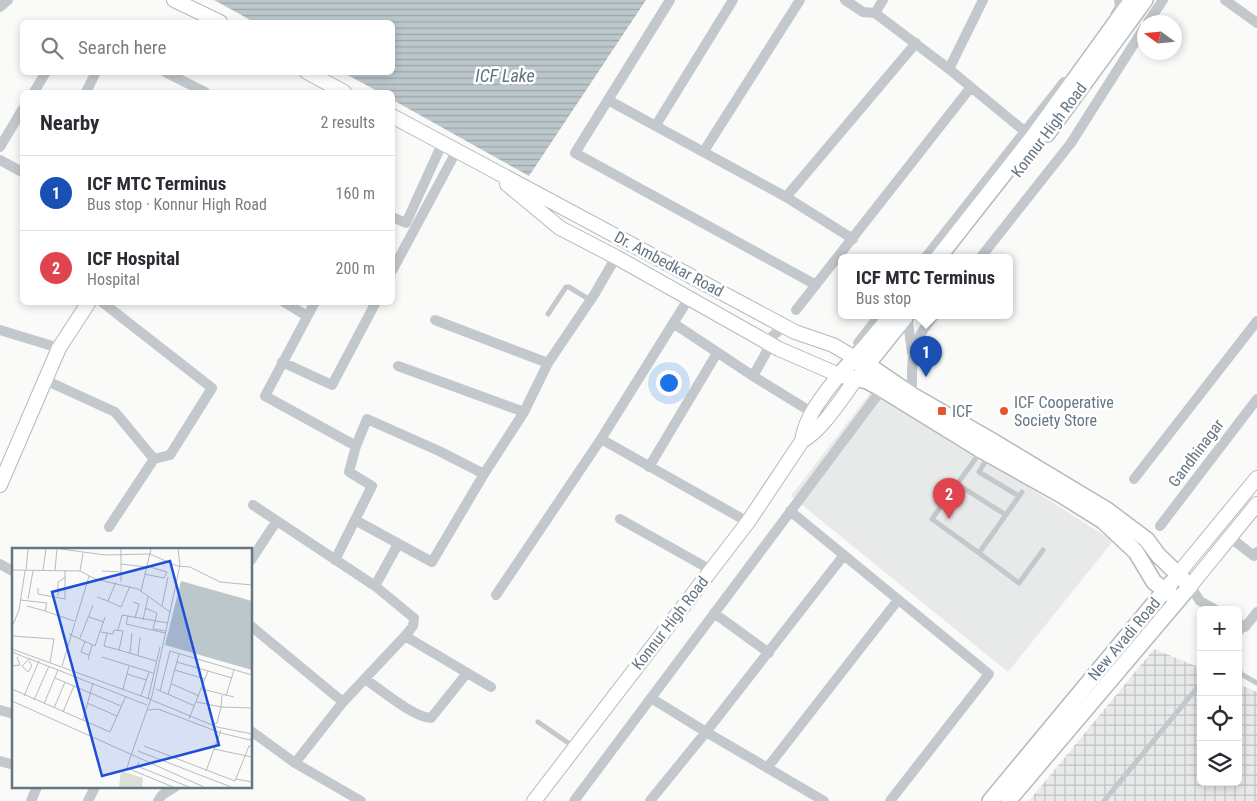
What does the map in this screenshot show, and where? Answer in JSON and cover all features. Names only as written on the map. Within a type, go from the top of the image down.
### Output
[{"type":"main road","points":[[174,0],[216,20]]},
{"type":"main road","points":[[941,254],[1033,138],[1132,0]]},
{"type":"main road","name":"Konnur High Road","points":[[954,254],[1033,138],[1145,0]]},
{"type":"main road","points":[[310,75],[324,88]]},
{"type":"main road","name":"Dr. Ambedkar Road","points":[[395,118],[795,332],[860,355]]},
{"type":"main road","name":"Dr. Ambedkar Road","points":[[485,166],[560,228],[769,342],[819,367],[839,374]]},
{"type":"main road","points":[[0,485],[59,348],[87,305]]},
{"type":"main road","points":[[839,374],[860,355],[889,319]]},
{"type":"main road","name":"Konnur High Road","points":[[802,441],[810,437],[856,379],[860,355],[902,319]]},
{"type":"main road","points":[[860,355],[912,395],[1103,521],[1136,552],[1154,582],[1178,600]]},
{"type":"main road","points":[[839,374],[867,381],[882,388],[1107,510],[1147,540],[1190,586]]},
{"type":"main road","name":"Konnur High Road","points":[[534,801],[748,522],[802,441],[803,432],[813,413],[839,374]]},
{"type":"main road","name":"New Avadi Road","points":[[990,801],[1257,478]]},
{"type":"main road","name":"New Avadi Road","points":[[1008,801],[1231,538],[1257,504]]},
{"type":"street","points":[[0,7],[8,0]]},
{"type":"street","points":[[670,0],[575,153],[816,285]]},
{"type":"street","points":[[656,125],[733,0]]},
{"type":"street","points":[[704,151],[800,0]]},
{"type":"street","points":[[845,0],[862,12],[875,13],[916,43],[1033,138]]},
{"type":"street","points":[[875,13],[883,0]]},
{"type":"street","points":[[948,69],[983,0]]},
{"type":"street","points":[[929,254],[1033,138],[1120,7],[1119,0]]},
{"type":"street","points":[[1153,15],[1163,0]]},
{"type":"street","points":[[1225,0],[1257,23]]},
{"type":"street","points":[[983,254],[1071,143],[1137,39]]},
{"type":"street","points":[[786,197],[916,43]]},
{"type":"street","points":[[35,90],[44,75]]},
{"type":"street","points":[[87,90],[94,75]]},
{"type":"street","points":[[171,75],[201,90]]},
{"type":"street","points":[[841,254],[971,88]]},
{"type":"street","points":[[608,100],[786,197],[853,239]]},
{"type":"street","points":[[0,147],[20,113]]},
{"type":"street","points":[[395,218],[406,223],[442,144]]},
{"type":"street","points":[[395,265],[457,150]]},
{"type":"street","points":[[0,161],[20,171]]},
{"type":"street","points":[[355,520],[432,562],[484,474],[524,412],[548,363],[616,257]]},
{"type":"street","points":[[796,310],[838,258]]},
{"type":"street","points":[[496,595],[601,439],[689,298]]},
{"type":"street","points":[[106,305],[212,388],[170,455],[154,459],[110,527]]},
{"type":"street","points":[[289,305],[307,316]]},
{"type":"street","points":[[313,305],[265,396],[356,446]]},
{"type":"street","points":[[282,362],[332,385],[374,305]]},
{"type":"street","points":[[860,355],[878,319]]},
{"type":"street","points":[[906,319],[912,352],[912,395]]},
{"type":"street","points":[[912,352],[922,328],[931,319]]},
{"type":"street","points":[[434,320],[548,363]]},
{"type":"street","points":[[1134,479],[1257,320]]},
{"type":"street","points":[[673,323],[813,413]]},
{"type":"street","points":[[753,376],[769,342],[784,326]]},
{"type":"street","points":[[0,330],[59,348]]},
{"type":"street","points":[[649,467],[717,353]]},
{"type":"street","points":[[398,366],[524,412]]},
{"type":"street","points":[[45,380],[115,412],[154,459]]},
{"type":"street","points":[[574,801],[882,388]]},
{"type":"street","name":"Gandhinagar","points":[[1160,526],[1257,399]]},
{"type":"street","points":[[335,560],[372,486],[348,472],[367,419],[439,450],[484,474]]},
{"type":"street","points":[[601,439],[748,522]]},
{"type":"street","points":[[253,506],[375,586],[414,618],[413,626],[405,636],[343,702],[296,763]]},
{"type":"street","points":[[790,511],[989,674],[890,801]]},
{"type":"street","points":[[620,519],[711,570]]},
{"type":"street","points":[[252,558],[276,522]]},
{"type":"street","points":[[1231,538],[1254,556],[1257,552]]},
{"type":"street","points":[[375,586],[398,544]]},
{"type":"street","points":[[650,801],[844,556]]},
{"type":"street","points":[[0,564],[12,571]]},
{"type":"street","points":[[1190,586],[1200,601]]},
{"type":"street","points":[[767,768],[898,600]]},
{"type":"street","points":[[1178,600],[1200,601],[1209,606]]},
{"type":"street","points":[[1242,625],[1257,612]]},
{"type":"street","points":[[714,613],[769,653]]},
{"type":"street","points":[[252,627],[343,702]]},
{"type":"street","points":[[405,636],[491,687]]},
{"type":"street","points":[[365,679],[410,710],[425,718],[431,718],[467,673]]},
{"type":"street","points":[[651,698],[824,801]]},
{"type":"street","points":[[252,732],[296,763],[361,801]]},
{"type":"street","points":[[31,801],[37,788]]},
{"type":"street","points":[[88,801],[94,788]]},
{"type":"street","points":[[158,801],[162,795],[173,788]]},
{"type":"lane","points":[[548,314],[566,287],[590,300]]},
{"type":"lane","points":[[989,447],[957,484],[932,520],[1019,583],[1043,550]]},
{"type":"lane","points":[[979,553],[1021,494],[979,472],[989,447]]},
{"type":"lane","points":[[957,484],[1006,515]]},
{"type":"lane","points":[[1242,675],[1257,683]]},
{"type":"lane","points":[[1104,801],[1197,688]]},
{"type":"lane","points":[[538,722],[575,748]]},
{"type":"shaded area","points":[[874,388],[1113,541],[1008,672],[791,496]]},
{"type":"shaded area","points":[[1154,649],[1197,666],[1197,786],[1242,786],[1242,686],[1257,692],[1257,801],[1029,801]]},
{"type":"water","name":"ICF Lake","points":[[214,0],[646,0],[529,176],[395,101],[395,90],[375,90],[348,75],[395,75],[395,20],[250,20]]},
{"type":"place","name":"ICF MTC Terminus","points":[[926,377]]},
{"type":"place","name":"ICF","points":[[942,411]]},
{"type":"place","name":"ICF Cooperative Society Store","points":[[1004,411]]},
{"type":"place","name":"ICF Hospital","points":[[949,519]]}]
